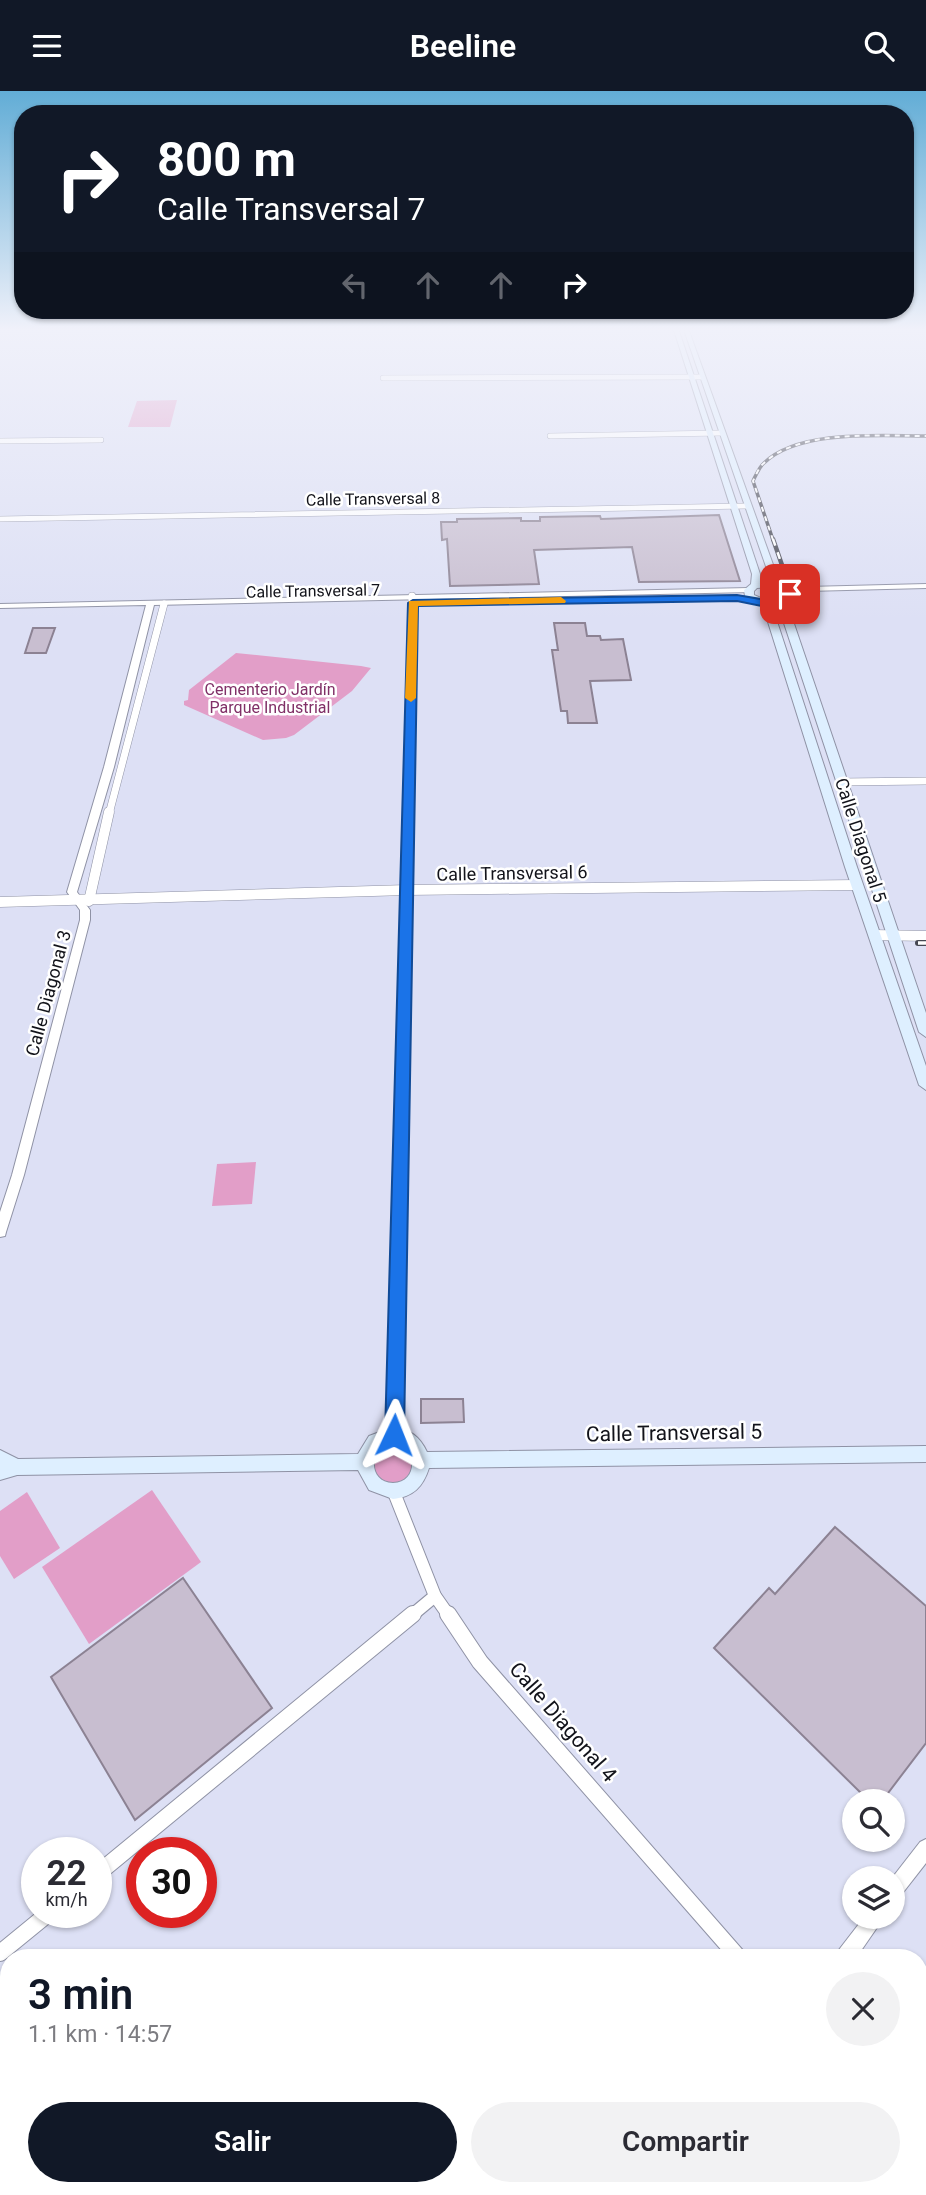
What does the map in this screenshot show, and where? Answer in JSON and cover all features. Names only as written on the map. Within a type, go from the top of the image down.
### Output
[{"type":"main road","points":[[707,425],[756,574],[752,588],[779,585],[746,506],[719,425]]},
{"type":"main road","name":"Calle Diagonal 5","points":[[779,585],[790,594],[785,602],[828,742],[926,1032]]},
{"type":"main road","name":"Calle Diagonal 5","points":[[752,588],[750,596],[761,602],[926,1086]]},
{"type":"main road","points":[[761,602],[785,602]]},
{"type":"main road","points":[[810,741],[828,742]]},
{"type":"main road","points":[[394,1435],[402,1436],[416,1445],[422,1460],[421,1468],[411,1484],[393,1490],[375,1485],[369,1479],[364,1462],[371,1446],[377,1440],[394,1435]]},
{"type":"main road","name":"Calle Transversal 5","points":[[422,1460],[926,1454]]},
{"type":"main road","points":[[0,1458],[8,1469],[364,1462]]},
{"type":"street","points":[[550,436],[722,433]]},
{"type":"street","points":[[0,441],[101,440]]},
{"type":"street","name":"Calle Transversal 8","points":[[0,519],[746,506]]},
{"type":"street","points":[[779,585],[807,589],[892,590],[926,594]]},
{"type":"street","points":[[785,602],[806,596],[926,586]]},
{"type":"street","name":"Calle Transversal 7","points":[[640,596],[752,588]]},
{"type":"street","name":"Calle Transversal 7","points":[[0,606],[151,603],[176,607],[262,607],[412,600],[640,596],[737,598],[761,602]]},
{"type":"street","points":[[394,1435],[412,600]]},
{"type":"street","name":"Calle Diagonal 3","points":[[0,1232],[85,920],[84,901],[72,892],[151,603]]},
{"type":"street","points":[[84,901],[165,604]]},
{"type":"street","points":[[841,782],[926,781]]},
{"type":"street","name":"Calle Transversal 6","points":[[0,902],[407,890],[857,884]]},
{"type":"street","points":[[874,935],[926,936]]},
{"type":"street","points":[[900,1009],[918,1010]]},
{"type":"street","name":"Calle Diagonal 4","points":[[393,1490],[435,1595],[480,1662],[731,1949]]},
{"type":"street","points":[[112,1862],[435,1595]]},
{"type":"street","points":[[905,1875],[926,1847]]},
{"type":"street","points":[[5,1949],[31,1928]]},
{"type":"street","points":[[852,1949],[866,1929]]},
{"type":"green space","points":[[129,425],[170,425],[170,427]]},
{"type":"green space","name":"Cementerio Jardín Parque Industrial","points":[[236,653],[371,668],[352,691],[294,735],[263,740],[184,705],[184,701],[188,700],[189,690]]},
{"type":"green space","points":[[256,1162],[252,1204],[212,1206],[217,1164]]},
{"type":"green space","points":[[392,1443],[406,1449],[412,1463],[406,1477],[392,1483],[378,1477],[372,1463],[378,1449]]},
{"type":"green space","points":[[152,1490],[201,1562],[89,1644],[42,1567]]},
{"type":"green space","points":[[27,1492],[60,1548],[14,1579],[0,1556],[0,1511]]},
{"type":"building","points":[[719,515],[740,581],[639,582],[632,547],[534,550],[539,584],[450,586],[447,539],[442,540],[441,522],[457,522],[457,519],[521,518],[521,521],[540,521],[540,517],[600,516],[601,519]]},
{"type":"building","points":[[554,623],[585,623],[587,636],[600,636],[601,640],[623,639],[631,680],[590,681],[597,723],[568,723],[567,711],[561,711],[552,650],[558,650]]},
{"type":"building","points":[[33,628],[55,628],[46,653],[25,653]]},
{"type":"building","points":[[421,1399],[463,1399],[464,1422],[421,1423]]},
{"type":"building","points":[[835,1527],[926,1606],[926,1743],[891,1789],[857,1789],[714,1648],[769,1588],[775,1594]]},
{"type":"building","points":[[183,1578],[272,1708],[135,1820],[51,1677]]},
{"type":"railway","points":[[773,540],[753,481],[762,465],[779,452],[798,444],[841,437],[926,436]]},
{"type":"railway","points":[[773,539],[783,568]]},
{"type":"railway","points":[[918,943],[926,943]]},
{"type":"slow traffic","points":[[411,698],[413,603],[561,601]]},
{"type":"route","points":[[394,1435],[413,603],[737,598],[772,604],[786,602],[790,594]]}]
